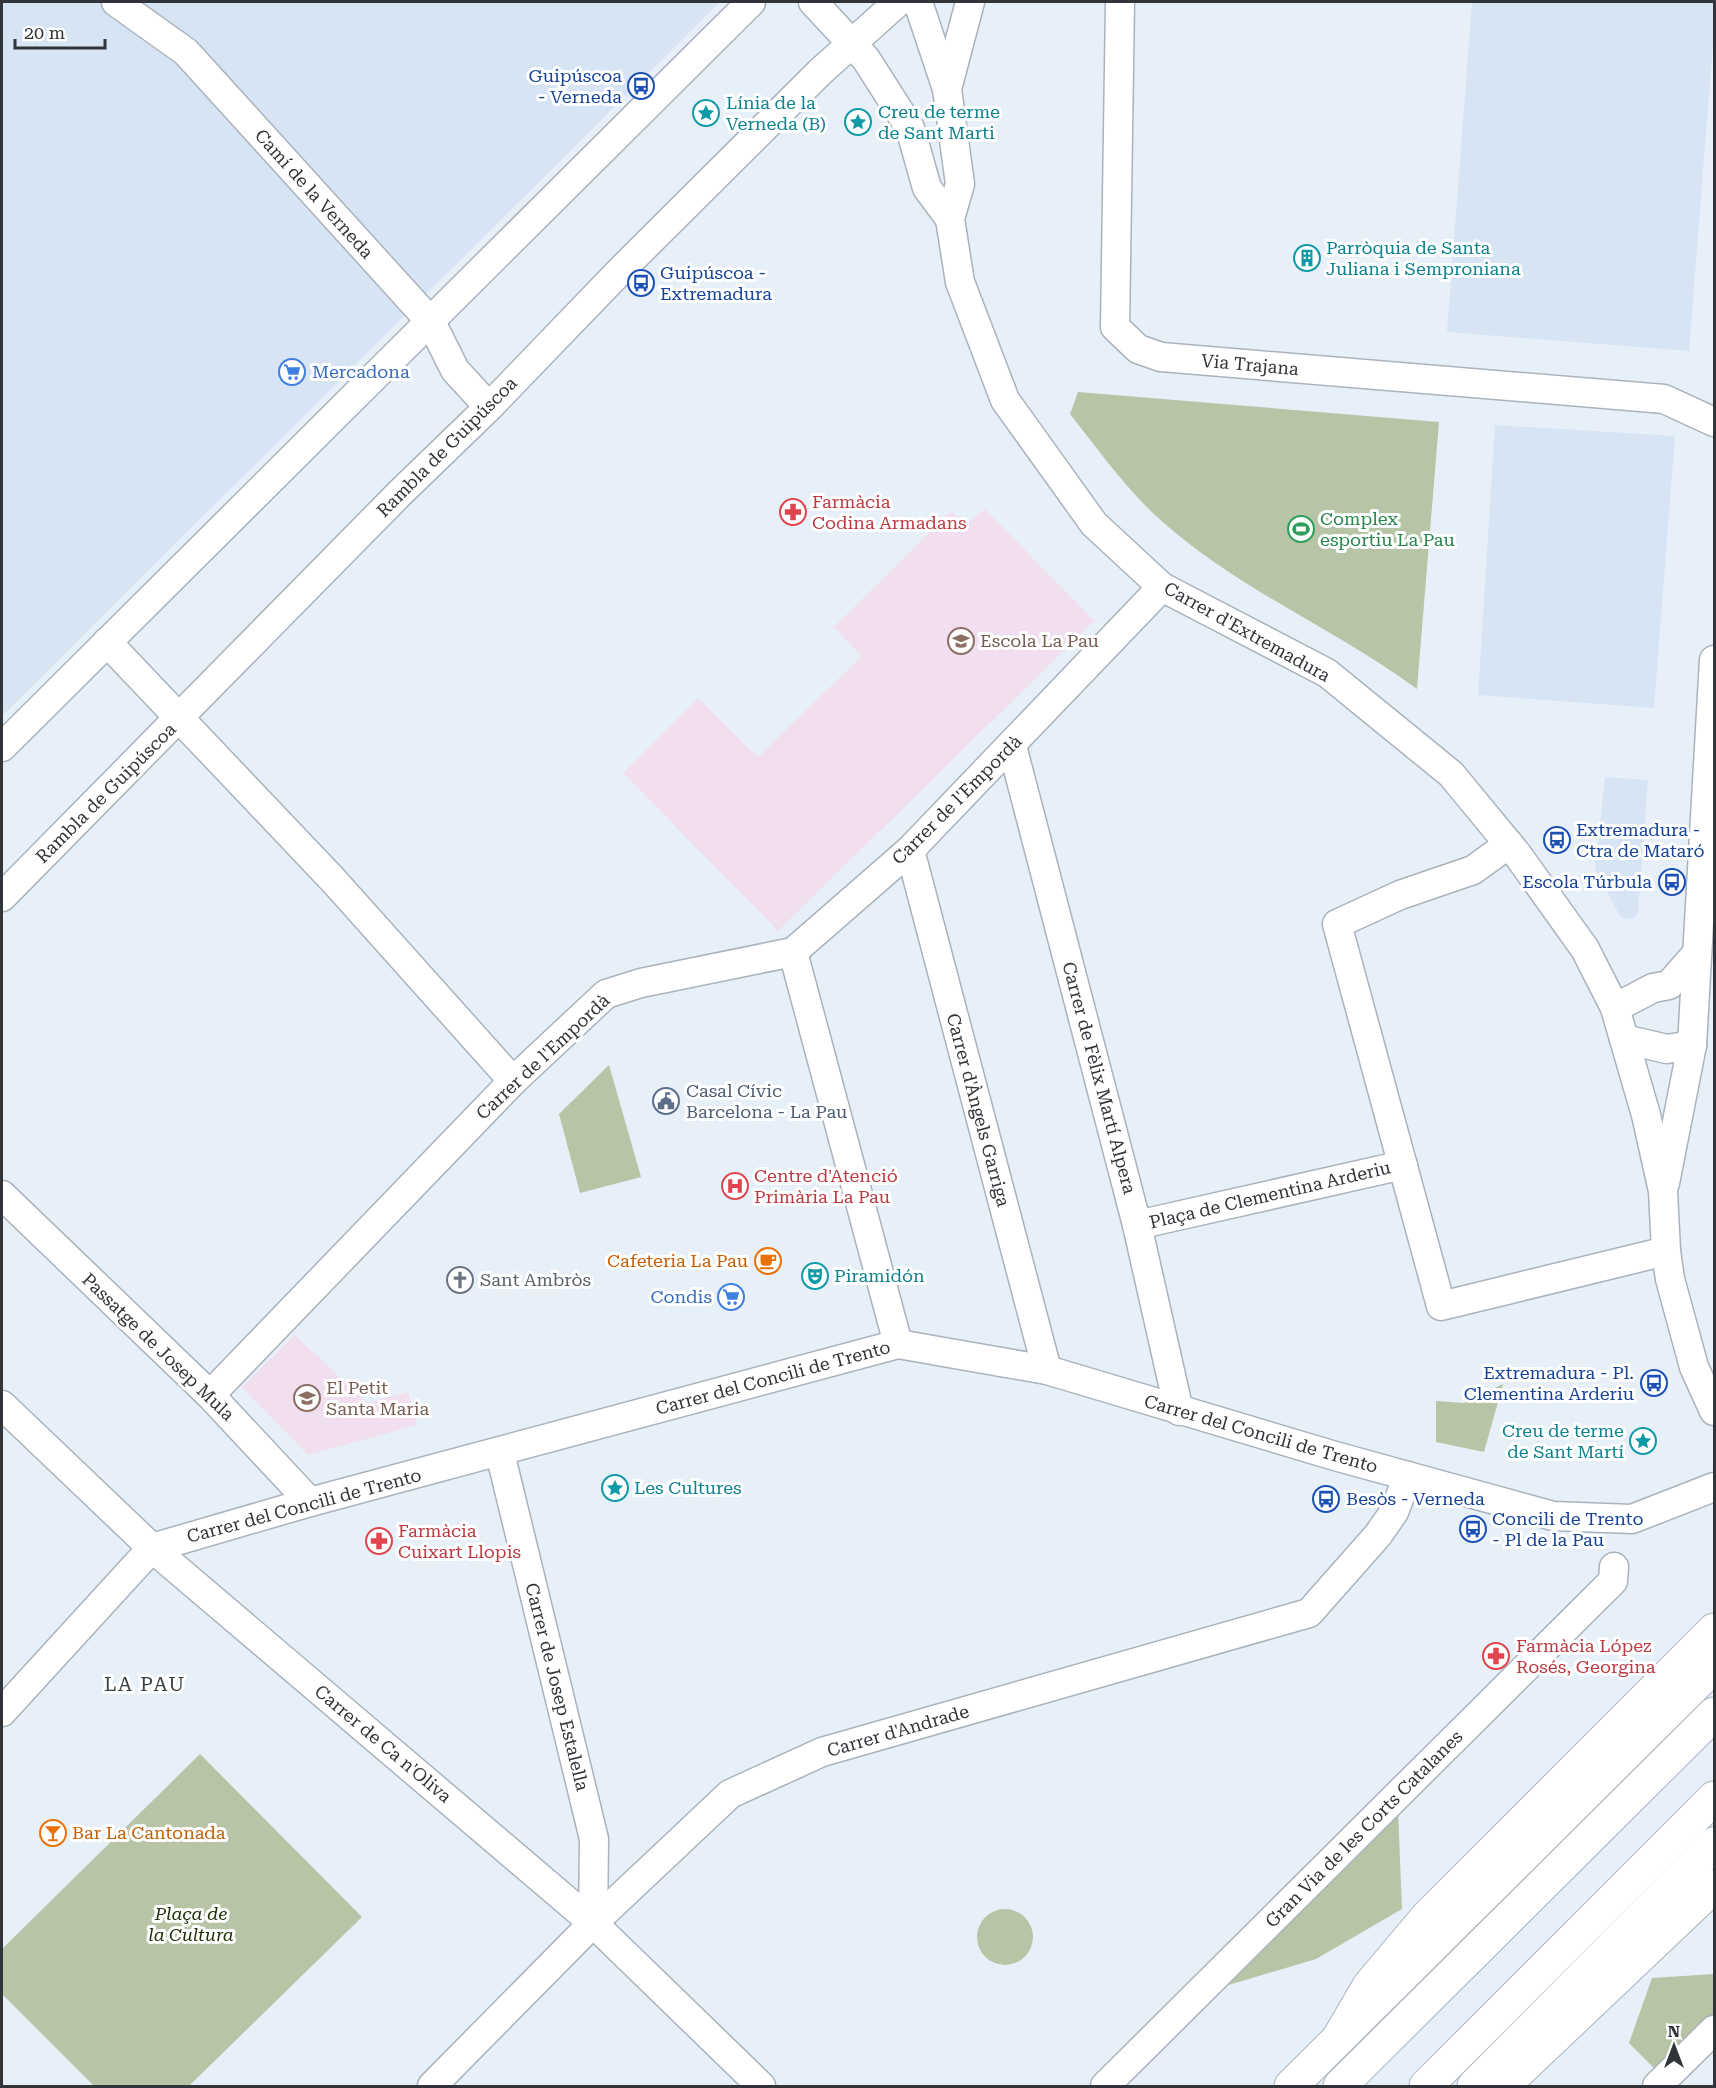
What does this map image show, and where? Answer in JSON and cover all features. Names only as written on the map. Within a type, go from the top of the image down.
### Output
[{"type":"main road","points":[[1338,2039],[1369,1986],[1428,1916],[1714,1630]]},
{"type":"main road","points":[[1291,2086],[1714,1666]]},
{"type":"main road","points":[[1340,2086],[1714,1714]]},
{"type":"main road","points":[[1426,2086],[1714,1798]]},
{"type":"main road","points":[[1474,2086],[1714,1844]]},
{"type":"main road","points":[[1503,2086],[1714,1886]]},
{"type":"street","name":"Camí de la Verneda","points":[[116,2],[186,52],[431,322],[455,370],[489,407]]},
{"type":"street","points":[[2,745],[431,322],[751,2]]},
{"type":"street","name":"Carrer d'Extremadura","points":[[813,2],[866,59],[910,128],[927,188],[950,219]]},
{"type":"street","name":"Rambla de Guipúscoa","points":[[2,897],[180,719],[400,493],[489,407],[623,268],[851,44],[898,2]]},
{"type":"street","name":"Carrer d'Extremadura","points":[[918,2],[947,89],[960,184],[950,219],[960,282],[1005,400],[1094,524],[1162,587],[1327,674],[1451,774],[1509,844],[1593,960],[1615,1008],[1646,1115],[1663,1191],[1666,1251],[1694,1367],[1714,1411]]},
{"type":"street","name":"Carrer d'Extremadura","points":[[947,89],[970,2]]},
{"type":"street","name":"Via Trajana","points":[[1120,2],[1115,327],[1138,349],[1161,357],[1664,399],[1714,422]]},
{"type":"street","name":"Carrer de l'Empordà","points":[[210,1395],[513,1081],[606,994],[641,982],[793,952],[910,850],[1162,587]]},
{"type":"street","points":[[107,642],[334,881],[513,1081]]},
{"type":"street","points":[[1663,1191],[1692,1033],[1714,660]]},
{"type":"street","name":"Carrer de Fèlix Martí Alpera","points":[[1012,746],[1137,1225],[1179,1411]]},
{"type":"street","name":"Plaça de Clementina Arderiu","points":[[1509,844],[1473,870],[1400,895],[1337,924],[1441,1306],[1666,1251]]},
{"type":"street","name":"Carrer d'Àngels Garriga","points":[[910,850],[1047,1370]]},
{"type":"street","points":[[793,952],[898,1344]]},
{"type":"street","points":[[1615,1008],[1653,988],[1669,985],[1697,953]]},
{"type":"street","points":[[1669,985],[1692,1033]]},
{"type":"street","points":[[1624,1039],[1667,1049],[1692,1033]]},
{"type":"street","name":"Plaça de Clementina Arderiu","points":[[1137,1225],[1403,1165]]},
{"type":"street","name":"Passatge de Josep Mula","points":[[2,1195],[210,1395],[310,1502]]},
{"type":"street","name":"Carrer del Concili de Trento","points":[[152,1548],[310,1502],[500,1453],[898,1344],[1047,1370],[1179,1411],[1553,1516],[1632,1519],[1714,1487]]},
{"type":"street","name":"Carrer de Ca n'Oliva","points":[[2,1405],[152,1548],[593,1923],[761,2086]]},
{"type":"street","name":"Carrer de Josep Estalella","points":[[500,1453],[594,1839],[593,1923]]},
{"type":"street","name":"Carrer d'Andrade","points":[[432,2086],[593,1923],[729,1794],[822,1752],[1309,1613],[1378,1535],[1394,1512],[1408,1476]]},
{"type":"street","points":[[2,1712],[152,1548]]},
{"type":"street","name":"Gran Via de les Corts Catalanes","points":[[1105,2086],[1613,1581],[1614,1567]]},
{"type":"street","points":[[1657,2086],[1714,2030]]},
{"type":"shaded area","points":[[2,2],[720,2],[2,716]]},
{"type":"shaded area","points":[[1472,2],[1714,2],[1714,31],[1689,351],[1447,332]]},
{"type":"shaded area","points":[[1495,425],[1675,436],[1654,708],[1478,695]]},
{"type":"shaded area","points":[[985,509],[1094,621],[778,931],[623,773],[698,698],[758,757],[862,656],[834,627],[951,511],[966,525]]},
{"type":"shaded area","points":[[1605,777],[1648,780],[1638,913],[1634,918],[1626,919],[1620,916],[1595,869]]},
{"type":"shaded area","name":"El Petit Santa Maria","points":[[295,1335],[367,1403],[408,1392],[417,1425],[308,1455],[242,1387]]},
{"type":"green space","name":"Complex esportiu La Pau","points":[[1078,392],[1439,422],[1417,689],[1217,564],[1155,515],[1121,479],[1070,414]]},
{"type":"green space","points":[[609,1065],[641,1177],[580,1193],[559,1114]]},
{"type":"green space","points":[[1503,1384],[1484,1452],[1436,1442],[1436,1401],[1464,1403]]},
{"type":"green space","name":"Plaça de la Cultura","points":[[200,1754],[362,1917],[189,2086],[94,2086],[2,1994],[2,1949]]},
{"type":"green space","points":[[1398,1809],[1402,1909],[1316,1959],[1222,1987]]},
{"type":"green space","points":[[999,1909],[1011,1909],[1021,1913],[1029,1921],[1033,1937],[1029,1953],[1021,1961],[1011,1965],[999,1965],[989,1961],[981,1953],[977,1943],[977,1931],[981,1921],[989,1913]]},
{"type":"green space","points":[[1714,1974],[1714,2020],[1660,2074],[1629,2043],[1652,1978]]},
{"type":"place","name":"Guipúscoa - Verneda","points":[[641,86]]},
{"type":"place","name":"Línia de la Verneda (B)","points":[[706,113]]},
{"type":"place","name":"Creu de terme de Sant Marti","points":[[858,122]]},
{"type":"place","name":"Parròquia de Santa Juliana i Semproniana","points":[[1307,258]]},
{"type":"place","name":"Guipúscoa - Extremadura","points":[[641,283]]},
{"type":"place","name":"Mercadona","points":[[292,372]]},
{"type":"place","name":"Farmàcia Codina Armadans","points":[[793,512]]},
{"type":"place","name":"Complex esportiu La Pau","points":[[1301,529]]},
{"type":"place","name":"Escola La Pau","points":[[961,641]]},
{"type":"place","name":"Extremadura - Ctra de Mataró","points":[[1557,840]]},
{"type":"place","name":"Escola Túrbula","points":[[1672,882]]},
{"type":"place","name":"Casal Cívic Barcelona - La Pau","points":[[666,1101]]},
{"type":"place","name":"Centre d'Atenció Primària La Pau","points":[[735,1186]]},
{"type":"place","name":"Cafeteria La Pau","points":[[768,1261]]},
{"type":"place","name":"Piramidón","points":[[815,1276]]},
{"type":"place","name":"Sant Ambròs","points":[[460,1280]]},
{"type":"place","name":"Condis","points":[[731,1297]]},
{"type":"place","name":"Extremadura - Pl. Clementina Arderiu","points":[[1654,1383]]},
{"type":"place","name":"El Petit Santa Maria","points":[[307,1398]]},
{"type":"place","name":"Creu de terme de Sant Martí","points":[[1643,1441]]},
{"type":"place","name":"Les Cultures","points":[[615,1488]]},
{"type":"place","name":"Besòs - Verneda","points":[[1326,1499]]},
{"type":"place","name":"Concili de Trento - Pl de la Pau","points":[[1473,1529]]},
{"type":"place","name":"Farmàcia Cuixart Llopis","points":[[379,1541]]},
{"type":"place","name":"Farmàcia López Rosés, Georgina","points":[[1496,1656]]},
{"type":"place","name":"Bar La Cantonada","points":[[53,1833]]},
{"type":"district","name":"LA PAU","points":[[145,1684]]}]
